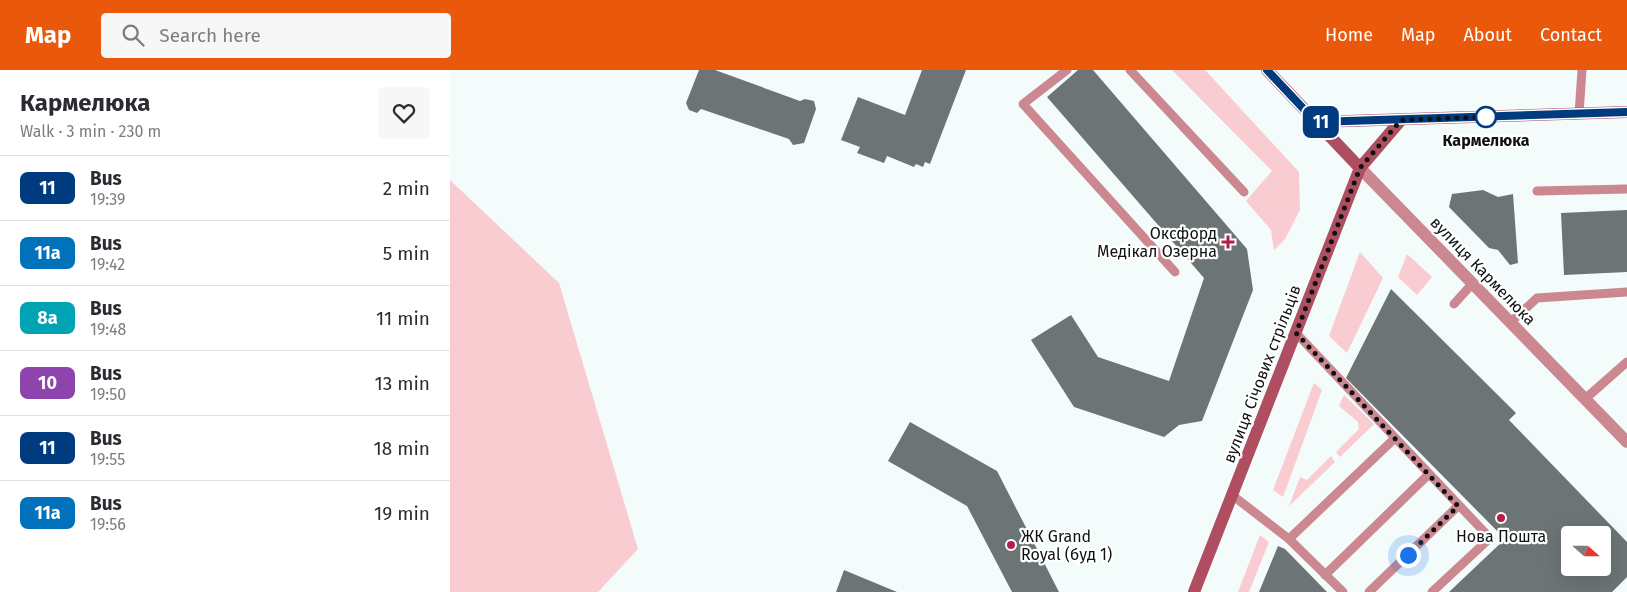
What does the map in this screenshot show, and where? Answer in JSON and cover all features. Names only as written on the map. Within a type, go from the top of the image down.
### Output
[{"type":"street","name":"вулиця Кармелюка","points":[[1267,70],[1472,284],[1627,442]]},
{"type":"street","points":[[1316,122],[1627,112]]},
{"type":"street","name":"вулиця Січових стрільців","points":[[1194,592],[1360,168],[1401,120]]},
{"type":"lane","points":[[1067,70],[1023,104],[1175,272]]},
{"type":"lane","points":[[1130,70],[1244,192]]},
{"type":"lane","points":[[1579,114],[1582,70]]},
{"type":"lane","points":[[1537,191],[1627,189]]},
{"type":"lane","points":[[1454,304],[1472,284]]},
{"type":"lane","points":[[1510,323],[1537,298],[1627,292]]},
{"type":"lane","points":[[1296,333],[1394,439],[1490,538],[1432,592]]},
{"type":"lane","points":[[1585,399],[1627,362]]},
{"type":"lane","points":[[1289,539],[1394,439]]},
{"type":"lane","points":[[1325,574],[1429,474]]},
{"type":"lane","points":[[1232,495],[1289,539],[1343,592]]},
{"type":"lane","points":[[1369,592],[1458,506]]},
{"type":"shaded area","points":[[1172,70],[1205,70],[1299,172],[1300,210],[1285,239],[1274,250],[1271,230],[1246,201],[1272,171]]},
{"type":"shaded area","points":[[450,180],[559,283],[638,549],[598,592],[450,592]]},
{"type":"shaded area","points":[[1360,252],[1383,278],[1347,353],[1329,336]]},
{"type":"shaded area","points":[[1407,254],[1432,277],[1417,295],[1398,277]]},
{"type":"shaded area","points":[[1314,383],[1322,390],[1283,497],[1273,490]]},
{"type":"shaded area","points":[[1344,395],[1374,424],[1340,457],[1336,452],[1359,429],[1358,422],[1339,406]]},
{"type":"shaded area","points":[[1331,456],[1335,462],[1289,506],[1300,477],[1307,480]]},
{"type":"shaded area","points":[[1260,535],[1269,542],[1249,592],[1238,592]]},
{"type":"building","points":[[699,70],[715,70],[800,101],[805,99],[814,101],[816,109],[804,143],[793,145],[789,139],[701,109],[697,113],[689,110],[686,103]]},
{"type":"building","points":[[922,70],[966,70],[930,164],[925,162],[923,167],[916,164],[914,167],[887,156],[884,163],[857,153],[860,147],[841,140],[858,97],[905,115]]},
{"type":"building","points":[[1078,70],[1093,70],[1247,249],[1253,290],[1202,421],[1179,425],[1164,437],[1074,407],[1031,340],[1071,315],[1098,357],[1169,381],[1204,278],[1047,97]]},
{"type":"building","points":[[1483,190],[1498,197],[1513,194],[1518,263],[1510,265],[1498,250],[1489,248],[1449,207],[1452,194]]},
{"type":"building","points":[[1627,210],[1627,272],[1564,275],[1561,213]]},
{"type":"building","points":[[1391,289],[1516,413],[1509,420],[1627,542],[1627,577],[1612,592],[1449,592],[1505,539],[1346,378]]},
{"type":"building","name":"ЖК Grand Royal (буд 1)","points":[[910,422],[997,471],[1059,592],[1012,592],[967,506],[888,461]]},
{"type":"building","points":[[1278,546],[1285,549],[1327,592],[1259,592]]},
{"type":"building","points":[[844,570],[897,592],[836,592]]},
{"type":"bus line","name":"11","points":[[1267,70],[1316,122],[1627,112]]},
{"type":"place","name":"Кармелюка","points":[[1486,117]]},
{"type":"place","name":"Оксфорд Медікал Озерна","points":[[1228,242]]},
{"type":"place","name":"Нова Пошта","points":[[1501,518]]},
{"type":"place","name":"ЖК Grand Royal (буд 1)","points":[[1011,545]]},
{"type":"route","points":[[1408,555],[1458,506],[1296,333],[1360,168],[1401,120],[1486,117]]}]
